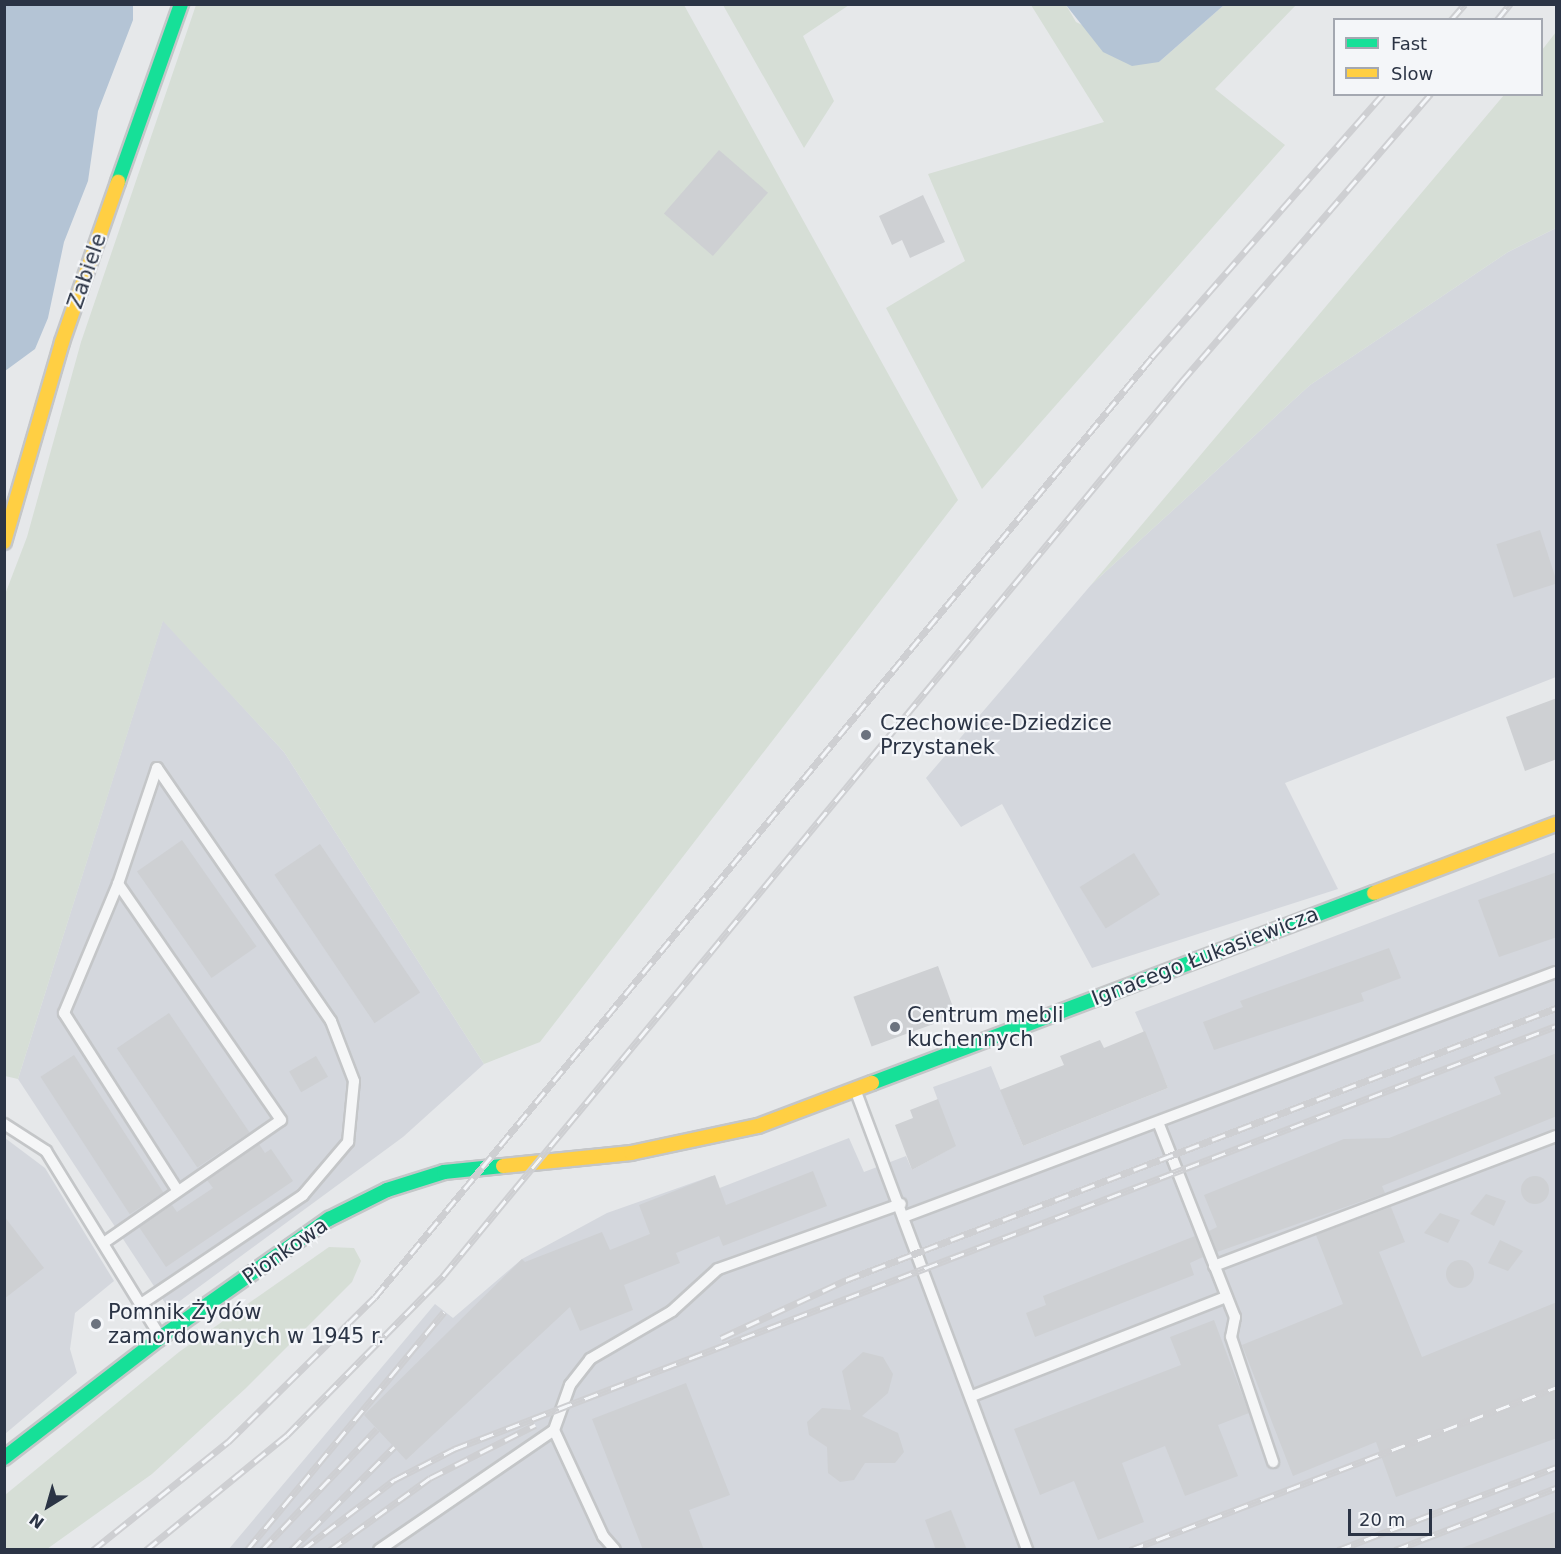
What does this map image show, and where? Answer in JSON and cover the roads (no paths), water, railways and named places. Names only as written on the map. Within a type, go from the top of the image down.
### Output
[{"type":"street","name":"Zabiele","points":[[4,542],[62,342],[181,4]]},
{"type":"street","name":"Ignacego Łukasiewicza","points":[[541,1161],[631,1154],[758,1126],[1557,824]]},
{"type":"street","name":"Pionkowa","points":[[4,1458],[160,1338],[329,1219],[387,1190],[444,1172],[541,1161]]},
{"type":"lane","points":[[141,1304],[303,1195],[348,1142],[354,1081],[331,1021],[157,768],[118,884],[64,1013],[178,1191]]},
{"type":"lane","points":[[105,1242],[281,1120],[118,884]]},
{"type":"lane","points":[[906,1216],[1557,972]]},
{"type":"lane","points":[[855,1091],[906,1216],[1027,1550]]},
{"type":"lane","points":[[1158,1122],[1235,1317],[1231,1337],[1273,1462]]},
{"type":"lane","points":[[4,1124],[46,1151],[105,1242],[160,1338]]},
{"type":"lane","points":[[1214,1266],[1557,1136]]},
{"type":"lane","points":[[379,1550],[554,1430],[570,1385],[590,1359],[672,1311],[718,1269],[901,1204]]},
{"type":"lane","points":[[972,1396],[1226,1297]]},
{"type":"lane","points":[[554,1430],[603,1536],[615,1550]]},
{"type":"water","points":[[4,5],[133,5],[133,20],[98,111],[88,181],[64,242],[48,318],[35,349],[5,371]]},
{"type":"water","points":[[1066,5],[1224,5],[1159,62],[1132,66],[1103,52]]},
{"type":"railway","points":[[1453,18],[1465,4]]},
{"type":"railway","points":[[1499,18],[1510,4]]},
{"type":"railway","points":[[93,1550],[228,1442],[375,1297],[1152,357],[1381,96]]},
{"type":"railway","points":[[146,1550],[287,1435],[443,1276],[1182,381],[1429,96]]},
{"type":"railway","points":[[721,1338],[846,1280],[1556,1008]]},
{"type":"railway","points":[[302,1550],[394,1480],[454,1449],[1556,1026]]},
{"type":"railway","points":[[247,1550],[444,1312]]},
{"type":"railway","points":[[1130,1550],[1556,1387]]},
{"type":"railway","points":[[330,1550],[430,1478],[535,1425]]},
{"type":"railway","points":[[262,1550],[377,1429]]},
{"type":"railway","points":[[291,1550],[394,1447]]},
{"type":"railway","points":[[1338,1550],[1556,1467]]},
{"type":"railway","points":[[1395,1550],[1556,1488]]},
{"type":"place","name":"Czechowice-Dziedzice Przystanek","points":[[866,735]]},
{"type":"place","name":"Centrum mebli kuchennych","points":[[895,1027]]},
{"type":"place","name":"Pomnik Żydów zamordowanych w 1945 r.","points":[[96,1324]]}]
